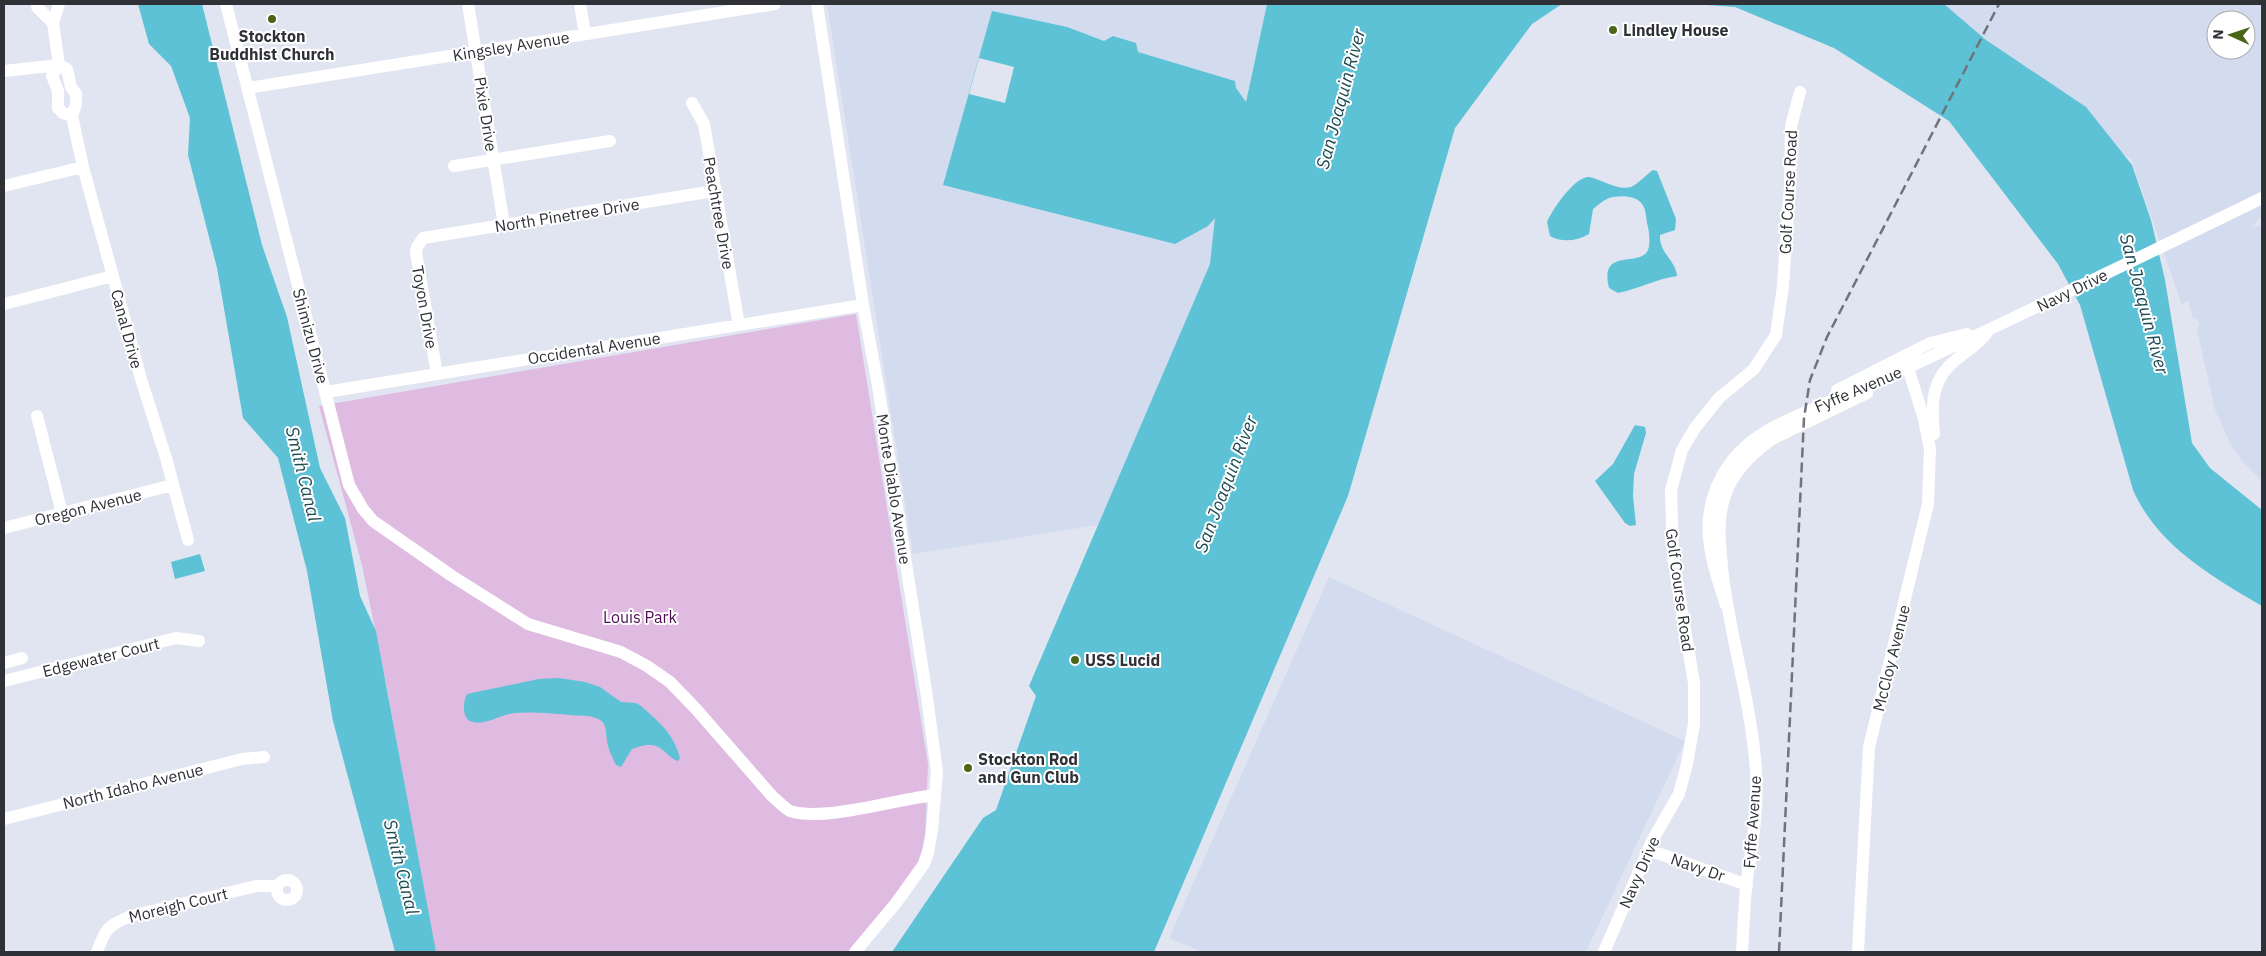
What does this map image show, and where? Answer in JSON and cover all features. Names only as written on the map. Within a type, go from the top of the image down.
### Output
[{"type":"street","points":[[37,4],[37,7],[54,23]]},
{"type":"street","name":"Canal Drive","points":[[59,4],[54,23],[59,65],[52,76],[58,91],[58,108],[63,113],[72,116]]},
{"type":"street","name":"Shimizu Drive","points":[[226,4],[349,484],[363,509],[385,530],[494,604],[528,624],[620,652],[662,677],[696,709],[747,769],[788,810],[825,814],[936,795]]},
{"type":"street","name":"Pixie Drive","points":[[468,4],[504,225]]},
{"type":"street","points":[[580,4],[585,34]]},
{"type":"street","name":"Kingsley Avenue","points":[[248,88],[585,34],[696,10],[774,4]]},
{"type":"street","name":"Monte Diablo Avenue","points":[[817,4],[863,305],[880,396],[936,755],[936,795],[932,830],[924,864],[896,903],[855,952]]},
{"type":"street","points":[[4,71],[59,65]]},
{"type":"street","name":"Canal Drive","points":[[59,65],[67,69],[71,87],[76,94],[76,104],[72,116],[83,167],[141,379],[188,540]]},
{"type":"street","points":[[58,91],[71,87]]},
{"type":"street","name":"Golf Course Road","points":[[1679,794],[1691,743],[1694,683],[1673,557],[1670,525],[1671,490],[1682,450],[1695,428],[1719,398],[1754,369],[1776,335],[1783,286],[1792,117],[1800,92]]},
{"type":"street","name":"Peachtree Drive","points":[[692,103],[704,124],[714,191],[739,325]]},
{"type":"street","points":[[454,166],[610,141]]},
{"type":"street","points":[[4,186],[83,167]]},
{"type":"street","name":"North Pinetree Drive","points":[[420,241],[428,236],[714,191]]},
{"type":"street","name":"Navy Drive","points":[[1908,368],[2262,198]]},
{"type":"street","name":"Toyon Drive","points":[[420,241],[416,254],[437,374]]},
{"type":"street","points":[[4,304],[113,276]]},
{"type":"street","name":"Occidental Avenue","points":[[326,392],[863,305]]},
{"type":"street","points":[[1774,430],[1834,400],[1930,343],[1989,330]]},
{"type":"street","points":[[1920,543],[1930,517],[1938,482],[1931,404],[1938,383],[1948,367],[1976,347],[1989,330]]},
{"type":"street","name":"Fyffe Avenue","points":[[1742,952],[1747,885],[1754,843],[1757,796],[1754,740],[1726,606],[1711,561],[1708,545],[1708,521],[1713,496],[1730,463],[1742,448],[1755,437],[1774,430],[1834,400],[1861,396],[1908,368]]},
{"type":"street","name":"McCloy Avenue","points":[[1858,952],[1869,747],[1928,504],[1930,449],[1924,419],[1908,368]]},
{"type":"street","points":[[37,416],[62,513]]},
{"type":"street","name":"Oregon Avenue","points":[[4,528],[173,485]]},
{"type":"street","name":"Edgewater Court","points":[[4,681],[176,638],[199,641]]},
{"type":"street","points":[[4,663],[22,658]]},
{"type":"street","name":"North Idaho Avenue","points":[[4,819],[242,758],[264,757]]},
{"type":"street","name":"Navy Drive","points":[[1604,952],[1666,814],[1679,794]]},
{"type":"street","name":"Navy Dr","points":[[1649,850],[1747,885]]},
{"type":"street","name":"Moreigh Court","points":[[97,952],[102,938],[112,923],[131,916],[256,886],[277,886]]},
{"type":"shaded area","points":[[827,4],[1267,4],[1210,264],[1098,525],[913,554]]},
{"type":"shaded area","points":[[1901,4],[2262,4],[2262,216],[2251,228],[2262,225],[2262,481],[2242,461],[2232,447],[2215,410],[2197,330],[2200,322],[2192,316],[2188,300],[2182,305],[2131,159]]},
{"type":"shaded area","points":[[1329,577],[1685,741],[1586,952],[1202,952],[1169,938]]},
{"type":"green space","name":"Louis Park","points":[[856,314],[928,764],[925,839],[912,881],[854,952],[434,952],[388,693],[362,565],[319,406]]},
{"type":"water","name":"Smith Canal","points":[[138,4],[202,4],[262,245],[287,317],[320,468],[345,518],[360,596],[376,631],[436,952],[395,952],[333,721],[307,571],[278,458],[243,418],[217,268],[188,155],[190,118],[171,66],[149,44]]},
{"type":"water","name":"San Joaquin River","points":[[1267,4],[1562,4],[1532,24],[1455,128],[1348,496],[1154,952],[892,952],[983,818],[996,810],[1036,696],[1029,686],[1210,264],[1215,218],[1208,226],[1175,244],[943,185],[992,11],[1067,27],[1104,41],[1113,36],[1136,43],[1138,52],[1235,81],[1236,88],[1246,102]]},
{"type":"water","name":"San Joaquin River","points":[[1693,4],[1944,4],[1986,40],[2086,107],[2132,165],[2151,220],[2165,280],[2192,443],[2210,468],[2262,510],[2262,606],[2205,571],[2188,558],[2157,528],[2144,510],[2133,490],[2080,305],[2058,264],[1949,121],[1834,48],[1735,7]]},
{"type":"water","points":[[1653,170],[1657,171],[1676,219],[1675,230],[1660,235],[1660,242],[1676,270],[1677,276],[1618,293],[1609,288],[1607,275],[1610,266],[1616,262],[1640,257],[1646,253],[1649,246],[1646,213],[1639,201],[1632,197],[1622,196],[1605,200],[1593,209],[1589,234],[1575,240],[1559,240],[1550,236],[1547,222],[1565,195],[1583,178],[1594,178],[1625,188],[1634,186]]},
{"type":"water","points":[[1635,425],[1645,427],[1646,433],[1634,474],[1633,496],[1636,525],[1630,526],[1625,523],[1595,481],[1613,464]]},
{"type":"water","points":[[200,554],[205,571],[175,579],[171,562]]},
{"type":"water","points":[[559,678],[585,682],[600,687],[621,702],[636,703],[641,706],[670,735],[680,758],[678,761],[660,748],[648,745],[632,749],[621,767],[616,765],[608,746],[605,726],[600,720],[588,716],[515,713],[487,721],[475,722],[467,719],[464,713],[467,694],[539,679]]},
{"type":"pier","points":[[979,58],[1014,67],[1005,103],[969,94]]},
{"type":"railway","points":[[1779,952],[1804,418],[1810,380],[1827,337],[1999,4]]},
{"type":"place","name":"Stockton Buddhist Church","points":[[272,19]]},
{"type":"place","name":"Lindley House","points":[[1613,30]]},
{"type":"place","name":"USS Lucid","points":[[1075,660]]},
{"type":"place","name":"Stockton Rod and Gun Club","points":[[968,768]]}]
